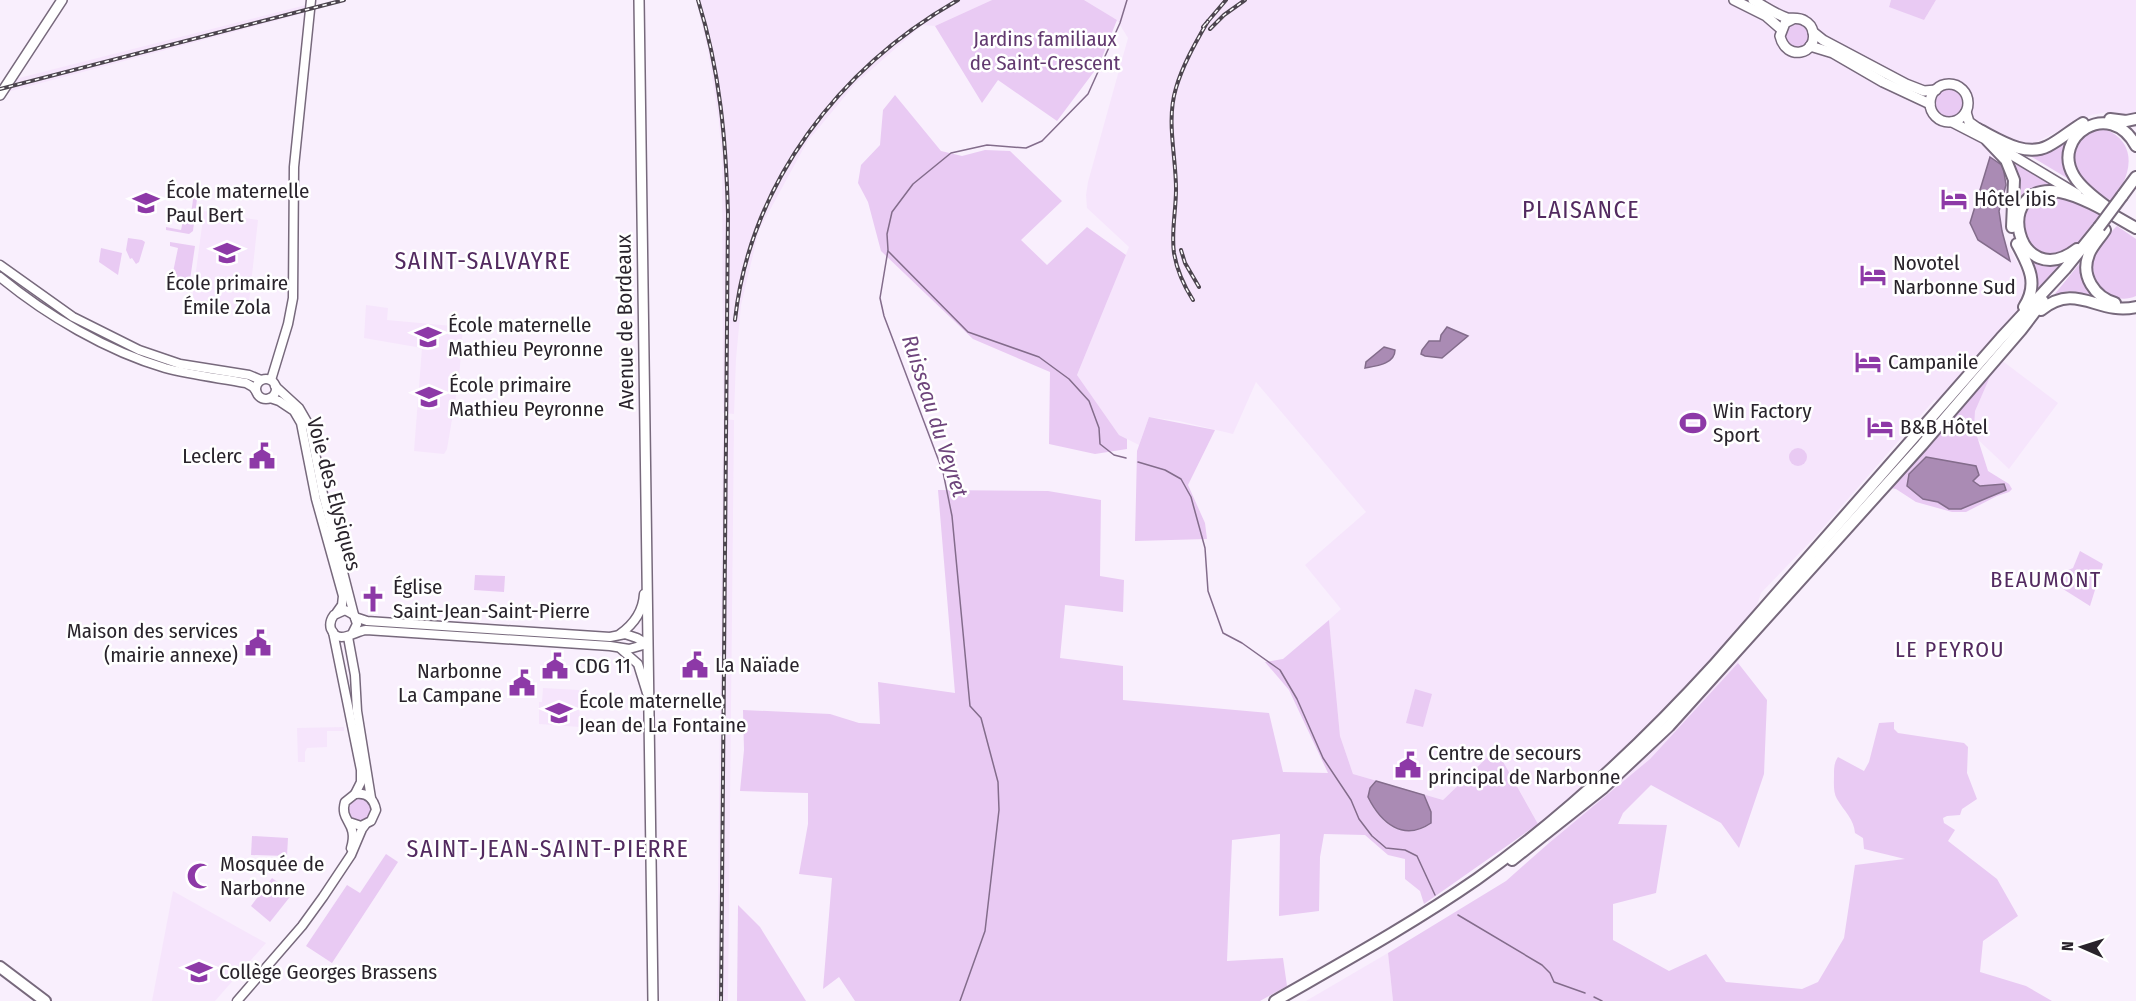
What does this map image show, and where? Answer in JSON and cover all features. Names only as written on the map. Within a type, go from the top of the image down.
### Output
[{"type":"main road","points":[[0,94],[62,0]]},
{"type":"main road","name":"Avenue de Bordeaux","points":[[639,0],[653,1001]]},
{"type":"main road","points":[[1734,0],[1766,16],[1781,29]]},
{"type":"main road","points":[[1753,0],[1786,17],[1808,22],[1823,40],[1848,51],[1905,84],[1924,91],[1936,90],[1947,84],[1961,88],[1968,100],[1966,112],[1970,122],[1978,129],[2104,208]]},
{"type":"main road","points":[[1793,19],[1785,23],[1779,36],[1781,43],[1788,50],[1799,52],[1810,46],[1814,39],[1814,32]]},
{"type":"main road","points":[[1810,46],[1833,53],[1883,82],[1930,104],[1935,116],[1987,140],[2136,227]]},
{"type":"main road","points":[[1930,104],[1936,90]]},
{"type":"main road","points":[[1952,122],[1958,120],[1966,112]]},
{"type":"main road","points":[[1978,129],[2016,148],[2038,150],[2048,146],[2082,123],[2093,119],[2126,121],[2136,119]]},
{"type":"main road","points":[[2104,208],[2074,176],[2069,164],[2072,143],[2085,128],[2104,123],[2125,130],[2136,146]]},
{"type":"main road","points":[[1987,140],[2006,160],[2014,180],[2011,226],[2015,240],[2032,274],[2033,286],[2030,298],[2001,338]]},
{"type":"main road","points":[[1288,1001],[1449,905],[1538,841],[1603,788],[1669,726],[1922,445],[2021,330],[2135,183],[2136,171]]},
{"type":"main road","points":[[2102,228],[2069,255],[2054,260],[2038,257],[2023,246],[2017,221],[2030,198],[2048,191],[2062,192],[2104,208]]},
{"type":"main road","points":[[2102,228],[2089,254],[2086,269],[2094,290],[2113,303],[2136,302]]},
{"type":"main road","points":[[1275,1001],[1408,925],[1478,878],[1579,798],[1620,761],[1715,664],[2001,338],[2065,269],[2086,242]]},
{"type":"main road","points":[[2021,330],[2041,310],[2060,299],[2075,298],[2114,308],[2136,307]]},
{"type":"main road","points":[[0,967],[45,1001]]},
{"type":"street","points":[[0,277],[96,341],[118,351],[165,368],[246,383],[253,387],[261,398],[270,398],[274,394],[269,382],[288,324],[293,298],[294,167],[311,0]]},
{"type":"street","name":"Voie des Elysiques","points":[[0,265],[73,316],[139,351],[180,364],[249,375],[269,382],[299,408],[310,427],[323,494],[355,616]]},
{"type":"street","points":[[256,391],[256,384],[269,382]]},
{"type":"street","name":"Voie des Elysiques","points":[[270,398],[294,411],[301,423],[316,500],[343,596],[338,612]]},
{"type":"street","points":[[570,639],[610,637],[620,634],[632,624],[642,610],[646,576]]},
{"type":"street","points":[[345,865],[353,838],[352,828],[344,813],[344,806],[355,794],[361,782],[361,770],[330,622],[338,612],[345,610],[367,621],[570,639],[621,648],[634,649],[647,644]]},
{"type":"street","points":[[350,635],[357,628],[355,616]]},
{"type":"street","points":[[333,632],[339,637],[366,630],[533,636]]},
{"type":"street","points":[[620,634],[634,636],[647,644]]},
{"type":"street","points":[[237,1001],[302,926],[345,865],[357,845],[362,829],[375,814],[357,711],[350,635]]},
{"type":"street","points":[[621,648],[638,664],[648,697]]},
{"type":"street","points":[[355,794],[365,794],[371,798]]},
{"type":"street","points":[[349,822],[357,826],[365,825]]},
{"type":"shaded area","points":[[696,0],[992,0],[935,26],[922,25],[855,84],[807,142],[759,230],[741,305],[734,414],[723,413],[722,163],[719,122],[708,50]]},
{"type":"shaded area","points":[[1084,0],[1891,0],[1889,6],[1924,20],[1936,0],[2136,0],[2136,115],[2108,112],[2091,115],[2030,145],[2011,144],[2004,238],[2023,273],[2032,308],[1992,353],[2058,403],[2009,469],[1935,399],[1814,538],[1761,593],[1738,663],[1650,759],[1549,843],[1496,749],[1443,800],[1353,774],[1340,736],[1329,620],[1341,609],[1305,565],[1366,512],[1256,382],[1233,434],[1179,421],[1149,417],[1139,445],[1119,435],[1077,375],[1129,247],[1087,208],[1086,195],[1128,38],[1117,20]]},
{"type":"shaded area","points":[[306,5],[305,13],[7,92],[15,79]]},
{"type":"shaded area","points":[[1990,157],[2003,166],[2006,185],[1999,211],[2010,261],[1978,240],[1970,223]]},
{"type":"shaded area","name":"École primaire Émile Zola","points":[[204,211],[258,220],[248,312],[192,301]]},
{"type":"shaded area","points":[[366,305],[388,308],[387,320],[463,327],[459,378],[447,449],[444,454],[414,451],[422,348],[364,338]]},
{"type":"shaded area","points":[[1447,327],[1468,336],[1442,358],[1421,354],[1429,341],[1440,341]]},
{"type":"shaded area","points":[[1384,347],[1395,350],[1392,358],[1384,364],[1365,368],[1366,362]]},
{"type":"shaded area","points":[[723,419],[734,420],[728,1001],[717,1001]]},
{"type":"shaded area","points":[[1926,457],[1976,466],[1979,475],[1973,481],[1980,486],[2004,484],[2006,490],[1961,509],[1949,509],[1938,502],[1923,499],[1907,486],[1909,474]]},
{"type":"shaded area","name":"École maternelle Jean de La Fontaine","points":[[543,688],[579,690],[580,727],[539,724],[539,702],[542,702]]},
{"type":"shaded area","points":[[344,727],[344,731],[327,731],[327,747],[307,748],[305,762],[298,762],[297,728]]},
{"type":"shaded area","points":[[1376,781],[1424,795],[1431,812],[1431,823],[1411,831],[1402,830],[1386,822],[1368,797],[1370,788]]},
{"type":"shaded area","name":"Collège Georges Brassens","points":[[173,891],[266,943],[215,1001],[152,1001]]},
{"type":"shaded area","points":[[1388,953],[1393,1001],[1306,1001]]},
{"type":"green space","name":"Jardins familiaux de Saint-Crescent","points":[[992,0],[1084,0],[1117,20],[1099,65],[1057,121],[998,80],[982,103],[935,26]]},
{"type":"green space","points":[[1891,0],[1936,0],[1924,20],[1889,7]]},
{"type":"green space","points":[[1797,22],[1806,26],[1810,35],[1806,44],[1797,48],[1788,44],[1784,35],[1788,26]]},
{"type":"green space","points":[[1949,87],[1960,92],[1965,103],[1960,114],[1949,119],[1938,114],[1933,103],[1938,92]]},
{"type":"green space","points":[[895,95],[941,151],[962,156],[985,150],[1010,151],[1062,201],[1021,240],[1047,265],[1087,227],[1126,255],[1077,375],[1119,435],[1127,439],[1127,449],[1095,454],[1049,444],[1050,372],[973,339],[881,251],[868,202],[858,183],[861,165],[880,145],[883,110]]},
{"type":"green space","points":[[2099,127],[2120,139],[2126,147],[2128,156],[2125,178],[2112,201],[2088,185],[2074,166],[2073,156],[2076,146]]},
{"type":"green space","points":[[2073,133],[2067,145],[2065,157],[2072,181],[2027,154]]},
{"type":"green space","points":[[2016,163],[2053,185],[2041,187],[2032,192],[2016,208],[2014,168]]},
{"type":"green space","points":[[198,191],[193,231],[189,234],[166,230],[166,227],[181,230],[183,221],[190,222],[194,192]]},
{"type":"green space","points":[[2050,196],[2071,200],[2100,215],[2076,246],[2065,253],[2051,256],[2039,253],[2030,245],[2024,234],[2023,222],[2026,211],[2035,202]]},
{"type":"green space","points":[[2117,226],[2136,239],[2136,296],[2127,299],[2110,295],[2103,290],[2098,283],[2093,266],[2098,248]]},
{"type":"green space","points":[[128,238],[145,242],[139,262],[136,264],[132,258],[130,259],[126,250]]},
{"type":"green space","points":[[170,242],[195,246],[190,280],[172,277],[178,248],[170,246]]},
{"type":"green space","points":[[101,248],[122,253],[118,275],[99,262]]},
{"type":"green space","points":[[2026,254],[2044,263],[2064,262],[2036,292],[2036,279]]},
{"type":"green space","points":[[2084,258],[2103,301],[2069,291],[2054,295]]},
{"type":"green space","points":[[1992,372],[1975,411],[1974,427],[1988,471],[2009,484],[2012,489],[1966,512],[1952,512],[1916,502],[1891,488]]},
{"type":"green space","points":[[1149,417],[1215,430],[1188,485],[1205,523],[1207,539],[1135,541],[1137,451]]},
{"type":"green space","points":[[1794,448],[1802,448],[1807,453],[1805,464],[1794,466],[1789,461],[1789,453]]},
{"type":"green space","points":[[938,490],[1048,491],[1101,500],[1100,576],[1124,580],[1123,612],[1065,605],[1060,658],[1123,666],[1123,700],[1269,713],[1283,772],[1328,773],[1289,690],[1265,662],[1283,659],[1329,620],[1340,736],[1353,774],[1443,800],[1496,749],[1538,824],[1424,904],[1420,891],[1405,879],[1405,859],[1388,855],[1365,835],[1324,834],[1320,857],[1319,911],[1279,916],[1280,834],[1232,840],[1227,961],[1283,958],[1287,986],[1260,1001],[855,1001],[839,977],[823,989],[832,878],[799,874],[808,824],[808,793],[740,791],[744,750],[743,710],[830,714],[859,723],[880,724],[878,682],[955,693]]},
{"type":"green space","name":"BEAUMONT","points":[[2080,551],[2103,564],[2090,606],[2055,584],[2054,576],[2073,568]]},
{"type":"green space","points":[[475,575],[505,576],[504,592],[474,590]]},
{"type":"green space","points":[[1738,663],[1767,700],[1764,774],[1739,848],[1721,823],[1651,785],[1623,813],[1618,824],[1667,825],[1656,893],[1613,904],[1613,940],[1669,971],[1706,954],[1726,982],[1802,989],[1818,982],[1844,938],[1855,865],[1905,859],[1864,849],[1863,838],[1855,833],[1851,819],[1836,796],[1834,787],[1834,768],[1838,757],[1864,771],[1869,762],[1879,723],[1894,722],[1894,729],[1898,733],[1964,743],[1968,747],[1967,773],[1977,799],[1962,809],[1960,815],[1943,818],[1944,823],[1955,830],[1948,841],[1997,879],[2018,916],[1983,941],[1980,972],[2026,986],[2052,1001],[1393,1001],[1388,953],[1506,881],[1650,759]]},
{"type":"green space","points":[[1415,689],[1432,694],[1423,727],[1406,723]]},
{"type":"green space","points":[[356,799],[364,799],[371,806],[371,814],[364,821],[356,821],[349,814],[349,806]]},
{"type":"green space","points":[[252,836],[288,838],[287,856],[251,855]]},
{"type":"green space","points":[[386,854],[398,862],[332,963],[306,946],[347,885],[360,893]]},
{"type":"green space","points":[[272,878],[293,893],[270,922],[251,906]]},
{"type":"green space","points":[[738,905],[760,927],[806,1001],[737,1001]]},
{"type":"waterway","name":"Ruisseau du Veyret","points":[[960,1001],[985,931],[999,810],[998,782],[981,718],[970,706],[952,516],[943,472],[884,316],[880,298],[888,250],[887,234],[892,212],[913,184],[951,153],[987,145],[1026,148],[1042,141],[1088,94],[1120,23],[1127,0]]},
{"type":"waterway","points":[[888,251],[968,332],[1039,357],[1069,379],[1089,401],[1099,428],[1100,444],[1114,455],[1126,458]]},
{"type":"waterway","points":[[1138,462],[1165,470],[1181,479],[1191,497],[1205,548],[1208,591],[1223,633],[1242,643],[1280,670],[1297,699],[1323,758],[1351,800],[1359,819],[1372,836],[1386,848],[1405,850],[1417,856],[1435,895]]},
{"type":"waterway","points":[[1458,915],[1542,965],[1550,973],[1554,982],[1585,993]]},
{"type":"waterway","points":[[1594,997],[1602,1001]]},
{"type":"railway","points":[[0,89],[344,0]]},
{"type":"railway","points":[[698,0],[717,79],[726,160],[728,214],[721,1001]]},
{"type":"railway","points":[[735,320],[744,270],[760,222],[781,176],[808,134],[840,95],[875,59],[915,27],[958,0]]},
{"type":"railway","points":[[1203,27],[1226,0]]},
{"type":"railway","points":[[1210,29],[1224,15],[1245,0]]},
{"type":"railway","points":[[1193,300],[1181,278],[1174,253],[1176,176],[1172,113],[1173,100],[1182,70],[1208,21]]},
{"type":"railway","points":[[1181,250],[1185,263],[1199,287]]},
{"type":"place","name":"Hôtel ibis","points":[[1954,199]]},
{"type":"place","name":"École maternelle Paul Bert","points":[[146,203]]},
{"type":"place","name":"École primaire Émile Zola","points":[[227,253]]},
{"type":"place","name":"Novotel Narbonne Sud","points":[[1873,275]]},
{"type":"place","name":"École maternelle Mathieu Peyronne","points":[[428,337]]},
{"type":"place","name":"Campanile","points":[[1868,362]]},
{"type":"place","name":"École primaire Mathieu Peyronne","points":[[429,397]]},
{"type":"place","name":"Win Factory Sport","points":[[1693,423]]},
{"type":"place","name":"B&B Hôtel","points":[[1880,427]]},
{"type":"place","name":"Leclerc","points":[[262,456]]},
{"type":"place","name":"Église Saint-Jean-Saint-Pierre","points":[[373,599]]},
{"type":"place","name":"Maison des services (mairie annexe)","points":[[258,643]]},
{"type":"place","name":"La Naïade","points":[[695,665]]},
{"type":"place","name":"CDG 11","points":[[555,666]]},
{"type":"place","name":"Narbonne La Campane","points":[[522,683]]},
{"type":"place","name":"École maternelle Jean de La Fontaine","points":[[559,713]]},
{"type":"place","name":"Centre de secours principal de Narbonne","points":[[1408,765]]},
{"type":"place","name":"Mosquée de Narbonne","points":[[200,876]]},
{"type":"place","name":"Collège Georges Brassens","points":[[199,972]]},
{"type":"district","name":"PLAISANCE","points":[[1581,210]]},
{"type":"district","name":"SAINT-SALVAYRE","points":[[483,261]]},
{"type":"district","name":"BEAUMONT","points":[[2046,579]]},
{"type":"district","name":"LE PEYROU","points":[[1950,649]]},
{"type":"district","name":"SAINT-JEAN-SAINT-PIERRE","points":[[548,849]]}]
